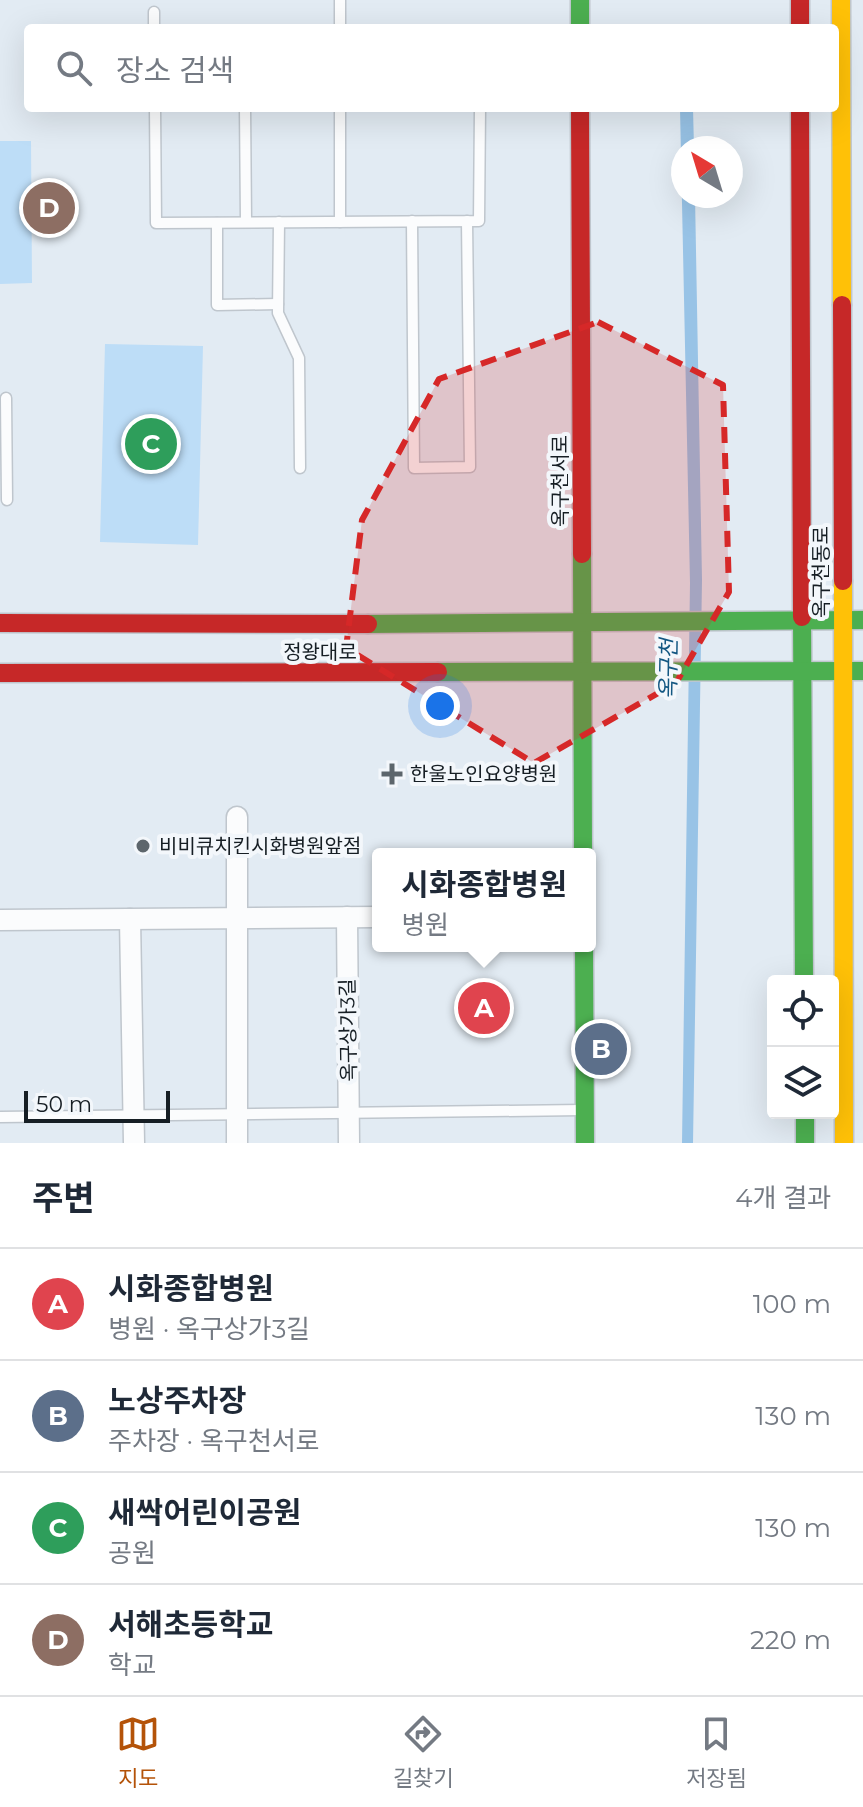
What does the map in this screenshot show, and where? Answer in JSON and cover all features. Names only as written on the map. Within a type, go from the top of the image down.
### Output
[{"type":"street","points":[[580,0],[580,24]]},
{"type":"street","points":[[800,0],[800,24]]},
{"type":"street","name":"옥구천동로","points":[[841,0],[844,1143]]},
{"type":"street","name":"옥구천서로","points":[[580,112],[583,848]]},
{"type":"street","name":"옥구천동로","points":[[800,112],[804,975]]},
{"type":"street","points":[[803,620],[863,620]]},
{"type":"street","name":"정왕대로","points":[[0,623],[803,620]]},
{"type":"street","points":[[803,672],[863,671]]},
{"type":"street","name":"정왕대로","points":[[0,673],[803,672]]},
{"type":"street","points":[[237,817],[237,1143]]},
{"type":"street","name":"옥구상가3길","points":[[347,917],[349,1143]]},
{"type":"street","points":[[0,920],[372,917]]},
{"type":"street","points":[[130,919],[134,1143]]},
{"type":"street","points":[[584,952],[585,1143]]},
{"type":"street","points":[[805,1119],[805,1143]]},
{"type":"lane","points":[[340,0],[340,24]]},
{"type":"lane","points":[[154,12],[154,24]]},
{"type":"lane","points":[[155,112],[156,223],[479,221],[480,112]]},
{"type":"lane","points":[[245,112],[246,222]]},
{"type":"lane","points":[[340,112],[340,222]]},
{"type":"lane","points":[[412,221],[414,468],[470,467],[467,221]]},
{"type":"lane","points":[[279,222],[278,313],[299,358],[300,468]]},
{"type":"lane","points":[[217,223],[217,305],[278,304]]},
{"type":"lane","points":[[6,398],[3,442],[7,500]]},
{"type":"lane","points":[[0,1117],[584,1110]]},
{"type":"highlighted area","points":[[598,322],[723,385],[729,592],[676,683],[534,763],[346,648],[362,520],[439,379]]},
{"type":"shaded area","points":[[680,112],[693,112],[694,136],[681,136]]},
{"type":"shaded area","points":[[0,141],[31,141],[32,283],[0,284]]},
{"type":"shaded area","points":[[682,208],[695,208],[702,580],[693,1143],[682,1143],[690,583]]},
{"type":"shaded area","points":[[105,344],[203,346],[198,545],[100,542]]},
{"type":"traffic: fast","points":[[580,0],[580,24]]},
{"type":"traffic: fast","points":[[582,554],[583,848]]},
{"type":"traffic: fast","points":[[802,617],[804,975]]},
{"type":"traffic: fast","points":[[368,624],[863,620]]},
{"type":"traffic: fast","points":[[438,672],[863,671]]},
{"type":"traffic: fast","points":[[584,952],[585,1143]]},
{"type":"traffic: fast","points":[[805,1119],[805,1143]]},
{"type":"traffic: slow","points":[[841,0],[842,305]]},
{"type":"traffic: slow","points":[[843,581],[844,1143]]},
{"type":"traffic: jam","points":[[800,0],[800,24]]},
{"type":"traffic: jam","points":[[580,112],[582,554]]},
{"type":"traffic: jam","points":[[800,112],[802,617]]},
{"type":"traffic: jam","points":[[842,305],[843,581]]},
{"type":"traffic: jam","points":[[0,623],[368,624]]},
{"type":"traffic: jam","points":[[0,673],[438,672]]},
{"type":"place","name":"서해초등학교","points":[[49,208]]},
{"type":"place","name":"새싹어린이공원","points":[[151,444]]},
{"type":"place","name":"한울노인요양병원","points":[[392,774]]},
{"type":"place","name":"비비큐치킨시화병원앞점","points":[[143,846]]},
{"type":"place","name":"시화종합병원","points":[[484,1008]]},
{"type":"place","name":"노상주차장","points":[[601,1049]]},
{"type":"water label","name":"옥구천","points":[[668,669]]}]
